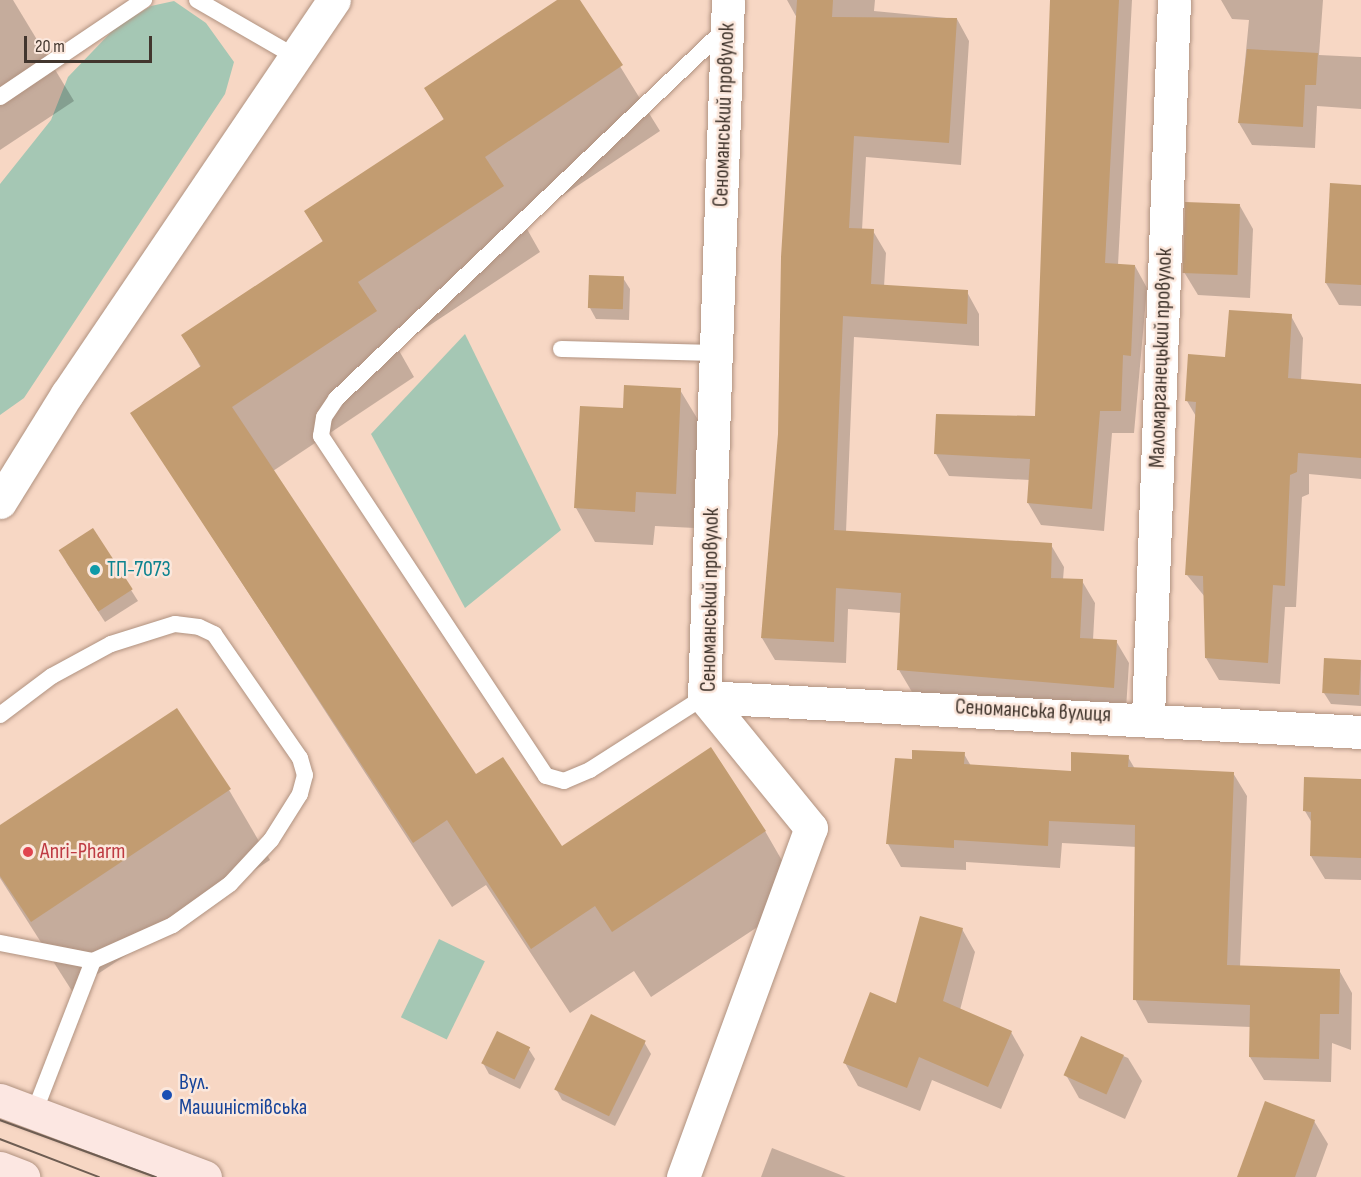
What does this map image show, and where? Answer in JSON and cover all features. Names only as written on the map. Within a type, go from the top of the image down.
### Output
[{"type":"street","points":[[0,502],[9,464],[334,0]]},
{"type":"street","name":"Маломарганецький провулок","points":[[1148,717],[1174,0]]},
{"type":"street","name":"Сеноманський провулок","points":[[683,1177],[811,828],[704,697],[727,13]]},
{"type":"street","name":"Сеноманська вулиця","points":[[704,697],[1148,717],[1361,732]]},
{"type":"street","points":[[0,1100],[205,1177]]},
{"type":"street","points":[[0,1168],[23,1177]]},
{"type":"lane","points":[[0,97],[144,0]]},
{"type":"lane","points":[[197,0],[294,57]]},
{"type":"lane","points":[[704,697],[590,771],[564,781],[546,776],[321,436],[324,417],[336,399],[727,13]]},
{"type":"lane","points":[[561,349],[716,353]]},
{"type":"lane","points":[[0,715],[52,676],[111,644],[175,624],[199,627],[214,634],[300,758],[305,775],[300,794],[271,840],[230,884],[173,926],[93,961],[0,943]]},
{"type":"lane","points":[[34,1113],[93,961]]},
{"type":"green space","points":[[174,1],[206,23],[234,62],[225,94],[24,398],[0,415],[0,184],[51,120],[68,77],[115,28],[151,6]]},
{"type":"green space","points":[[465,334],[561,530],[465,608],[371,434]]},
{"type":"green space","points":[[439,939],[485,961],[447,1040],[401,1017]]},
{"type":"building","points":[[557,0],[580,0],[623,65],[485,157],[504,186],[358,282],[377,311],[232,407],[476,774],[503,757],[562,846],[711,747],[766,831],[612,932],[595,906],[531,949],[447,820],[413,843],[130,413],[201,366],[181,335],[323,241],[304,211],[444,119],[424,88]]},
{"type":"building","points":[[797,0],[833,0],[832,17],[957,18],[949,143],[854,136],[849,228],[874,229],[871,284],[968,290],[967,324],[843,316],[834,530],[1052,543],[1051,578],[1083,579],[1080,638],[1117,640],[1114,688],[897,670],[901,593],[836,588],[834,642],[761,638],[778,434],[781,257]]},
{"type":"building","points":[[1050,0],[1119,0],[1105,263],[1135,265],[1131,356],[1123,355],[1121,411],[1100,411],[1092,509],[1027,503],[1030,459],[934,454],[936,414],[1035,416]]},
{"type":"building","points":[[1247,49],[1318,53],[1316,85],[1305,85],[1303,127],[1238,123]]},
{"type":"building","points":[[1330,183],[1361,185],[1361,285],[1325,283]]},
{"type":"building","points":[[1185,202],[1240,204],[1237,275],[1183,273]]},
{"type":"building","points":[[589,275],[624,276],[623,309],[588,308]]},
{"type":"building","points":[[1229,310],[1292,314],[1288,378],[1361,384],[1361,458],[1298,453],[1297,472],[1290,475],[1285,586],[1273,585],[1268,663],[1205,658],[1203,576],[1185,575],[1196,402],[1185,401],[1188,354],[1225,357]]},
{"type":"building","points":[[624,385],[681,388],[676,494],[636,492],[635,512],[574,508],[580,406],[623,408]]},
{"type":"building","name":"ТП-7073","points":[[93,528],[133,589],[98,612],[59,550]]},
{"type":"building","points":[[1324,658],[1361,660],[1359,695],[1322,693]]},
{"type":"building","points":[[177,708],[231,789],[31,922],[0,876],[0,825]]},
{"type":"building","points":[[912,750],[965,752],[964,764],[1071,771],[1071,752],[1129,755],[1128,767],[1234,772],[1227,965],[1340,969],[1339,1014],[1320,1014],[1319,1059],[1249,1057],[1250,1005],[1133,1000],[1135,825],[1049,821],[1048,846],[954,840],[954,848],[886,844],[895,758],[912,759]]},
{"type":"building","points":[[1304,777],[1361,779],[1361,858],[1310,856],[1311,812],[1303,811]]},
{"type":"building","points":[[920,916],[963,928],[943,1001],[1012,1031],[988,1087],[919,1057],[907,1088],[843,1063],[870,992],[896,1003]]},
{"type":"building","points":[[591,1014],[646,1041],[609,1116],[554,1089]]},
{"type":"building","points":[[497,1031],[530,1047],[514,1080],[481,1063]]},
{"type":"building","points":[[1081,1036],[1124,1055],[1106,1094],[1064,1075]]},
{"type":"building","points":[[1265,1101],[1315,1120],[1295,1177],[1237,1177]]},
{"type":"tram line","points":[[0,1120],[156,1177]]},
{"type":"tram line","points":[[0,1139],[99,1177]]},
{"type":"place","name":"ТП-7073","points":[[95,570]]},
{"type":"place","name":"Anri-Pharm","points":[[28,852]]},
{"type":"place","name":"Вул. Машиністівська","points":[[167,1095]]}]
